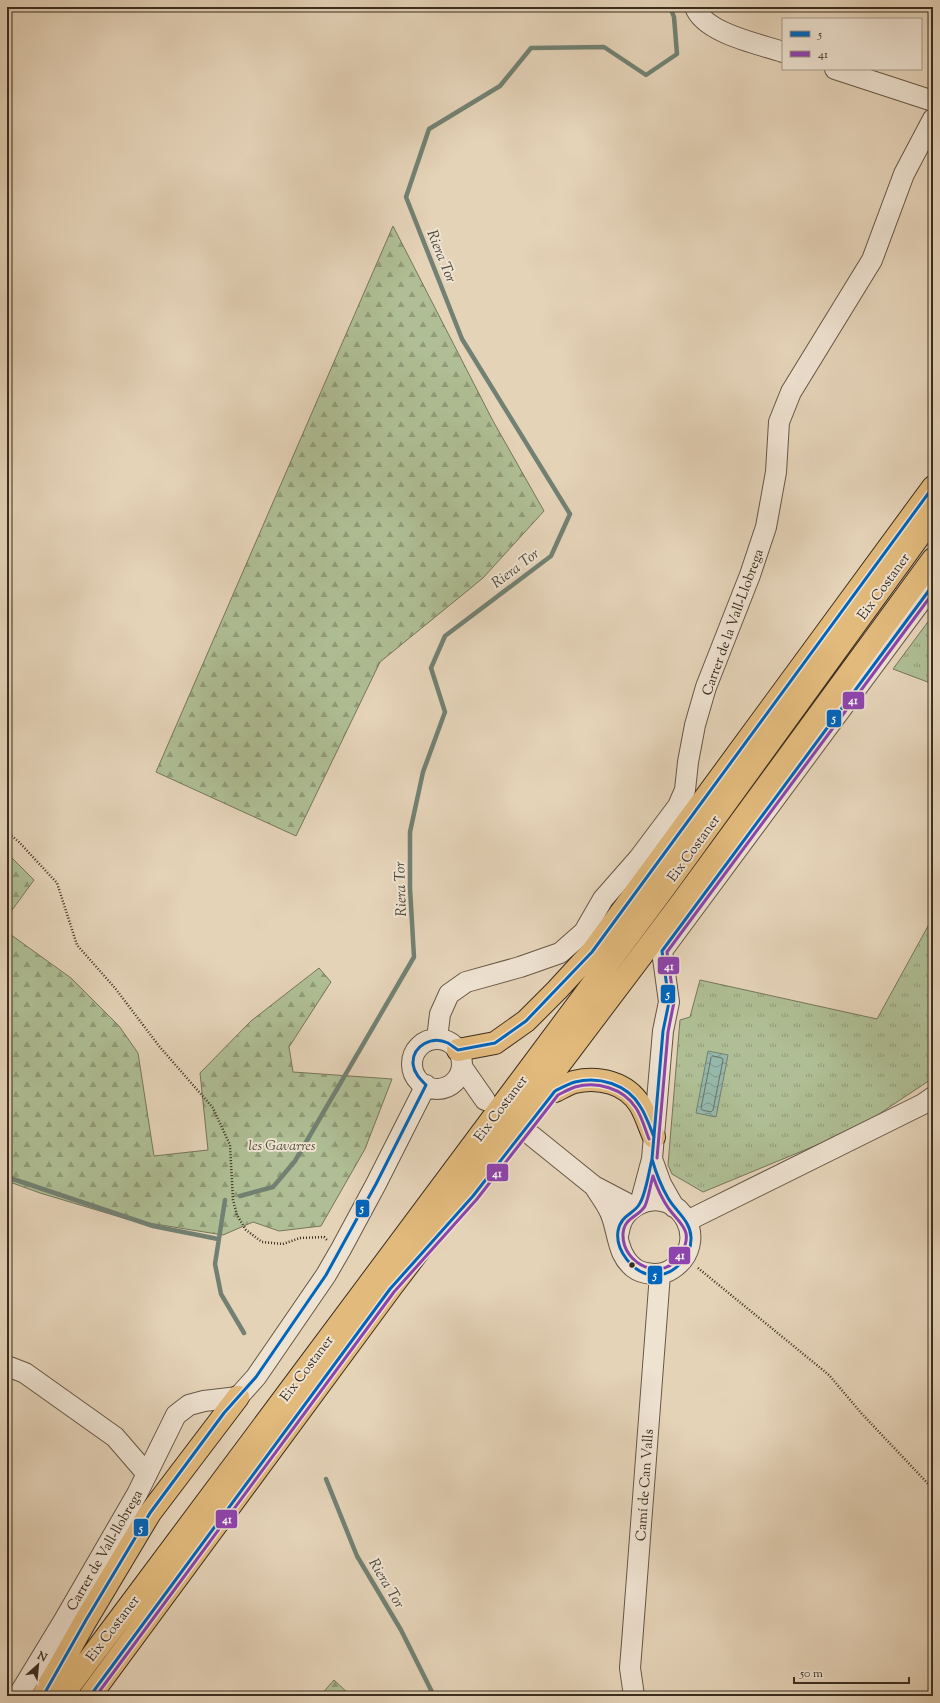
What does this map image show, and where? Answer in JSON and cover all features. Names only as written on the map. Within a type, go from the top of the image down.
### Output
[{"type":"highway","points":[[460,1059],[495,1043],[526,1021],[558,990],[592,952],[933,487]]},
{"type":"highway","name":"Eix Costaner","points":[[62,1696],[662,891],[933,518]]},
{"type":"highway","points":[[90,1696],[390,1289],[682,902],[933,559]]},
{"type":"highway","points":[[390,1289],[473,1196],[662,951]]},
{"type":"highway","points":[[555,1091],[573,1083],[590,1080],[606,1081],[618,1085],[630,1093],[639,1104],[654,1137]]},
{"type":"highway","points":[[42,1696],[150,1513],[238,1397]]},
{"type":"street","points":[[695,7],[697,13],[711,26],[730,35],[782,52]]},
{"type":"street","points":[[838,70],[933,101]]},
{"type":"street","name":"Carrer de la Vall-Llobrega","points":[[437,1039],[440,1014],[449,994],[466,982],[560,953],[584,932],[603,899],[639,858],[678,806],[685,790],[688,762],[695,725],[706,687],[750,575],[766,528],[776,472],[779,422],[790,392],[872,260],[904,174],[933,119]]},
{"type":"street","points":[[618,1236],[622,1221],[637,1205],[652,1159],[663,1031],[670,1002],[662,951],[933,585]]},
{"type":"street","points":[[448,1086],[485,1100],[452,1044],[445,1040],[437,1039],[428,1041],[421,1045],[416,1051],[413,1059],[414,1073],[420,1081],[426,1085],[439,1088],[448,1086],[455,1081],[460,1074],[460,1059]]},
{"type":"street","points":[[238,1397],[256,1377],[326,1275],[376,1184],[426,1085]]},
{"type":"street","points":[[680,1214],[923,1104],[933,1097]]},
{"type":"street","points":[[532,1136],[594,1186],[637,1205],[657,1201],[680,1214]]},
{"type":"street","points":[[594,1186],[610,1211],[618,1236],[619,1248],[626,1260],[632,1266],[645,1273],[660,1274],[674,1268],[685,1258],[691,1239],[690,1230],[661,1184],[652,1159]]},
{"type":"street","name":"Camí de Can Valls","points":[[634,1696],[630,1668],[660,1274]]},
{"type":"street","points":[[7,1366],[25,1373],[115,1437],[147,1474]]},
{"type":"street","name":"Carrer de Vall-llobrega","points":[[18,1696],[63,1622],[147,1474],[176,1415],[189,1405],[204,1401],[238,1397]]},
{"type":"street","points":[[189,1405],[200,1408],[210,1417],[212,1430]]},
{"type":"path","points":[[7,12],[10,7]]},
{"type":"path","points":[[7,832],[19,842],[57,883],[77,945],[115,988],[159,1046],[213,1108],[230,1145],[233,1200],[237,1215],[246,1230],[262,1242],[282,1244],[300,1238],[324,1238],[341,1249]]},
{"type":"path","points":[[685,1258],[829,1375],[862,1414],[933,1489]]},
{"type":"green space","points":[[393,226],[493,421],[544,511],[483,578],[380,662],[296,836],[156,772]]},
{"type":"green space","points":[[933,615],[933,684],[893,669]]},
{"type":"green space","points":[[7,853],[34,880],[7,917]]},
{"type":"green space","points":[[933,917],[933,1078],[858,1128],[703,1192],[672,1174],[668,1165],[680,1020],[690,1017],[700,980],[877,1019]]},
{"type":"green space","name":"les Gavarres","points":[[7,932],[71,978],[119,1026],[138,1053],[154,1156],[208,1150],[200,1073],[251,1021],[319,968],[331,982],[289,1047],[293,1072],[392,1079],[365,1149],[321,1226],[279,1231],[253,1222],[223,1235],[130,1220],[40,1193],[7,1181]]},
{"type":"green space","points":[[334,1680],[351,1696],[320,1696]]},
{"type":"water","points":[[708,1051],[728,1055],[716,1117],[696,1113]]},
{"type":"waterway","name":"Riera Tor","points":[[240,1196],[273,1187],[295,1161],[414,957],[410,888],[410,832],[423,772],[445,712],[431,668],[445,636],[551,556],[570,514],[462,339],[406,197],[429,129],[500,86],[531,48],[604,47],[646,75],[677,54],[674,17],[670,7]]},
{"type":"waterway","points":[[7,1177],[153,1226],[218,1239]]},
{"type":"waterway","name":"Riera Tor","points":[[225,1200],[215,1264],[221,1294],[244,1333]]},
{"type":"waterway","name":"Riera Tor","points":[[326,1479],[357,1556],[401,1630],[434,1696]]},
{"type":"transit line","name":"5","points":[[43,1696],[86,1620],[150,1513],[224,1413],[256,1377],[326,1275],[376,1184],[426,1085],[418,1076],[413,1064],[419,1047],[430,1041],[436,1040],[448,1043],[458,1050],[495,1043],[526,1021],[592,952],[933,487]]},
{"type":"transit line","name":"5","points":[[652,1159],[663,1031],[669,1002],[662,951],[933,585]]},
{"type":"transit line","name":"41","points":[[657,1158],[668,1032],[674,1002],[667,952],[933,593]]},
{"type":"transit line","name":"5","points":[[90,1696],[390,1289],[473,1196],[555,1091],[572,1083],[584,1080],[603,1081],[620,1087],[628,1092],[640,1106],[654,1137]]},
{"type":"transit line","name":"41","points":[[96,1696],[394,1292],[477,1199],[558,1095],[583,1085],[601,1086],[617,1091],[631,1101],[636,1108],[642,1119],[649,1139]]},
{"type":"transit line","name":"5","points":[[652,1159],[663,1189],[671,1203],[688,1226],[691,1237],[688,1252],[685,1258],[674,1269],[660,1275],[645,1273],[632,1265],[622,1253],[618,1238],[618,1231],[622,1221],[638,1207],[642,1199],[646,1188],[652,1159]]},
{"type":"transit line","name":"41","points":[[653,1176],[664,1201],[681,1224],[686,1234],[685,1246],[674,1263],[665,1268],[655,1269],[645,1267],[636,1262],[629,1254],[625,1245],[623,1234],[626,1224],[645,1206],[653,1176]]}]
